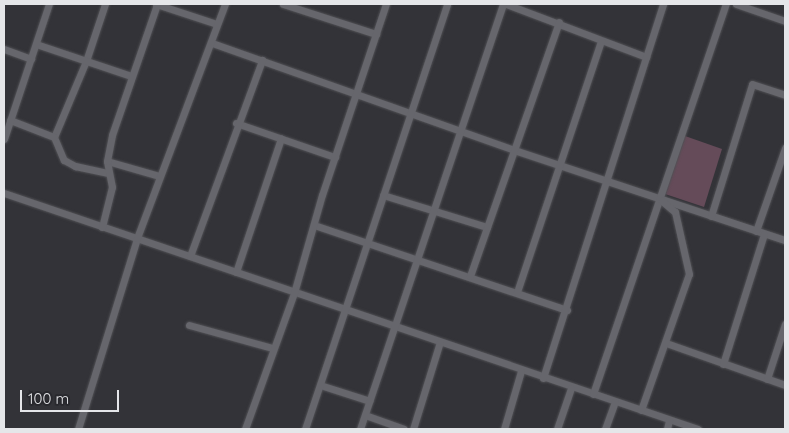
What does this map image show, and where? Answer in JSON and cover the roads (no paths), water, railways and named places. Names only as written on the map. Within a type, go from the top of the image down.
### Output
[{"type":"street","points":[[4,139],[49,5],[40,4]]},
{"type":"street","points":[[54,137],[86,61],[105,4]]},
{"type":"street","points":[[102,227],[112,187],[107,161],[112,135],[157,4],[217,24]]},
{"type":"street","points":[[78,429],[137,238],[159,176],[212,43],[225,4]]},
{"type":"street","points":[[283,4],[303,7],[376,34]]},
{"type":"street","points":[[245,429],[272,348],[294,293],[335,157],[386,4]]},
{"type":"street","points":[[305,429],[343,308],[412,114],[447,4]]},
{"type":"street","points":[[360,429],[504,4],[558,22],[601,41],[646,57]]},
{"type":"street","points":[[543,378],[567,310],[663,4]]},
{"type":"street","points":[[593,394],[726,4]]},
{"type":"street","points":[[736,4],[785,21]]},
{"type":"street","points":[[470,276],[558,22]]},
{"type":"street","points":[[517,292],[601,41]]},
{"type":"street","points":[[212,43],[559,166],[785,240]]},
{"type":"street","points":[[36,44],[131,76]]},
{"type":"street","points":[[4,49],[31,59]]},
{"type":"street","points":[[190,256],[236,123],[262,60]]},
{"type":"street","points":[[711,216],[752,84],[785,95]]},
{"type":"street","points":[[10,120],[54,137],[64,160],[75,166],[108,173]]},
{"type":"street","points":[[236,123],[335,157]]},
{"type":"street","points":[[236,272],[281,138]]},
{"type":"street","points":[[756,231],[785,148]]},
{"type":"street","points":[[107,161],[159,176]]},
{"type":"street","points":[[4,193],[294,293],[394,325],[521,371],[641,410],[668,426],[698,429]]},
{"type":"street","points":[[383,195],[433,212],[487,227]]},
{"type":"street","points":[[641,410],[666,344],[689,274],[675,212],[660,199]]},
{"type":"street","points":[[314,225],[417,258],[567,310]]},
{"type":"street","points":[[723,364],[764,234]]},
{"type":"street","points":[[767,379],[785,324]]},
{"type":"street","points":[[189,325],[272,348]]},
{"type":"street","points":[[413,429],[440,342]]},
{"type":"street","points":[[666,344],[785,385]]},
{"type":"street","points":[[504,429],[521,371]]},
{"type":"street","points":[[320,385],[370,401]]},
{"type":"street","points":[[557,429],[571,388]]},
{"type":"street","points":[[605,429],[615,402]]},
{"type":"street","points":[[365,415],[404,429]]}]
